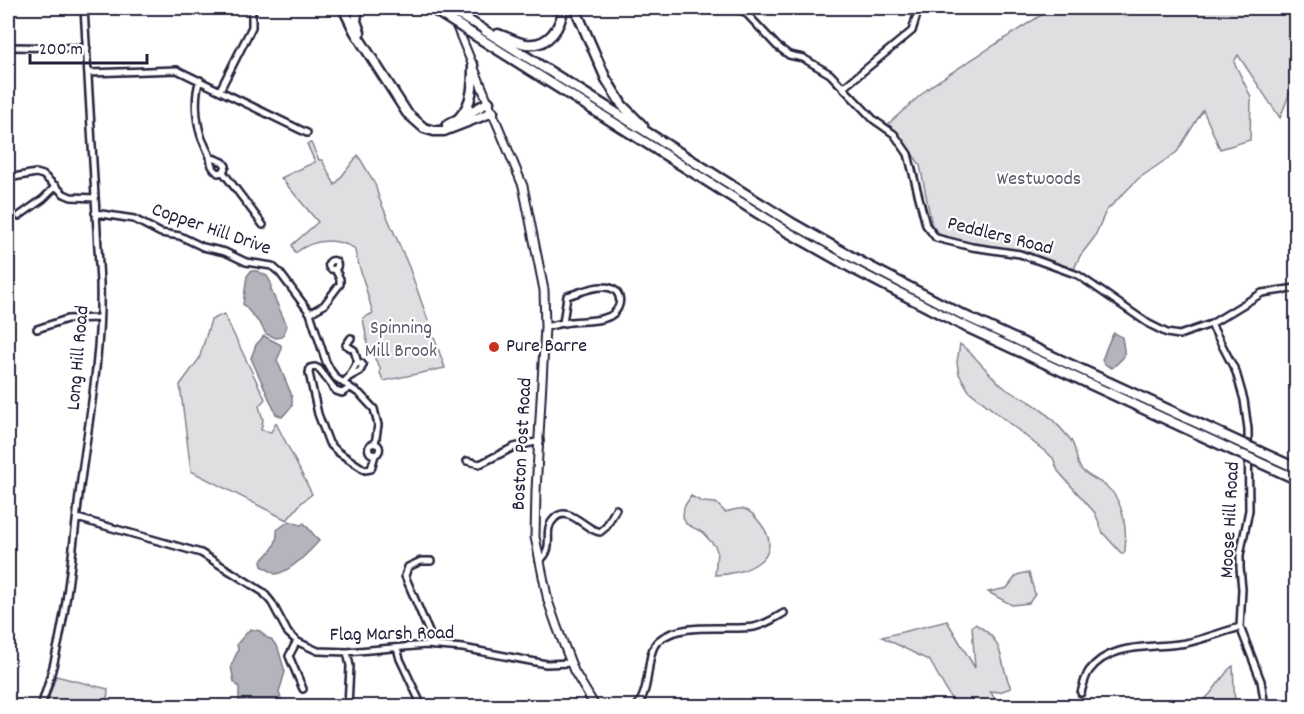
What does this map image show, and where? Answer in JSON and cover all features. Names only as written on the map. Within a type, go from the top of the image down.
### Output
[{"type":"highway","points":[[343,8],[355,32],[407,113],[424,128],[444,131],[493,112]]},
{"type":"highway","points":[[358,8],[356,21],[360,33],[419,121],[429,126],[440,127],[452,123],[489,102]]},
{"type":"highway","points":[[431,8],[786,231],[857,271],[960,324],[1296,479]]},
{"type":"highway","points":[[448,8],[792,223],[908,288],[1296,468]]},
{"type":"highway","points":[[471,22],[524,44],[536,45],[547,40],[556,31],[562,19],[563,8]]},
{"type":"highway","points":[[575,8],[599,64],[622,105],[657,138]]},
{"type":"highway","points":[[452,123],[466,110],[470,100],[473,89],[473,65]]},
{"type":"main road","name":"Boston Post Road","points":[[448,8],[523,186],[544,290],[545,327],[535,537],[548,600],[571,663],[595,706]]},
{"type":"street","name":"Long Hill Road","points":[[41,706],[60,644],[95,369],[99,318],[100,282],[84,8]]},
{"type":"street","name":"Peddlers Road","points":[[737,8],[746,13],[777,46],[789,55],[816,64],[844,87],[874,120],[894,134],[908,154],[927,225],[936,238],[972,247],[1020,254],[1078,275],[1149,324],[1167,333],[1179,335],[1211,324]]},
{"type":"street","points":[[844,87],[912,32],[919,8]]},
{"type":"street","points":[[220,90],[252,27],[252,14]]},
{"type":"street","points":[[8,47],[87,48]]},
{"type":"street","points":[[88,73],[177,70],[307,133]]},
{"type":"street","points":[[200,80],[197,95],[198,125],[211,165],[215,170],[223,172],[263,225]]},
{"type":"street","points":[[210,157],[226,165],[223,172]]},
{"type":"street","points":[[8,178],[36,173],[43,175],[71,197],[95,198]]},
{"type":"street","points":[[19,216],[43,199],[56,186]]},
{"type":"street","name":"Copper Hill Drive","points":[[95,213],[134,219],[160,233],[180,236],[203,247],[225,252],[246,262],[272,266],[280,273],[310,313],[326,362],[336,378],[350,388],[368,401],[374,409],[377,418],[375,444],[369,449],[370,453],[375,455],[372,469],[365,470],[333,447],[318,414],[309,373],[310,368],[319,369],[336,391],[342,393],[350,388]]},
{"type":"street","points":[[310,313],[324,305],[340,285],[335,269]]},
{"type":"street","points":[[545,327],[609,317],[618,310],[621,304],[620,297],[616,291],[604,287],[567,296],[563,323]]},
{"type":"street","points":[[1211,324],[1262,293],[1296,288]]},
{"type":"street","points":[[37,329],[67,319],[99,318]]},
{"type":"street","name":"Moose Hill Road","points":[[1211,324],[1236,372],[1244,400],[1248,429],[1249,510],[1240,555],[1242,590],[1240,627],[1261,681],[1265,706]]},
{"type":"street","points":[[343,383],[362,369],[363,365],[358,363],[354,350],[346,345],[351,338]]},
{"type":"street","points":[[467,461],[480,464],[514,447],[540,441]]},
{"type":"street","points":[[539,561],[548,551],[549,527],[553,519],[558,516],[574,516],[590,530],[600,532],[606,527],[616,509]]},
{"type":"street","points":[[77,518],[201,553],[263,592],[272,603],[288,633],[297,641],[289,656],[303,689]]},
{"type":"street","points":[[431,561],[421,561],[408,567],[405,576],[433,646]]},
{"type":"street","points":[[637,706],[644,698],[651,658],[657,642],[672,633],[694,629],[754,627],[784,613]]},
{"type":"street","points":[[1081,693],[1089,671],[1110,655],[1128,648],[1186,643],[1240,627]]},
{"type":"street","name":"Flag Marsh Road","points":[[297,641],[318,651],[347,652],[433,646],[481,651],[546,664],[571,663]]},
{"type":"street","points":[[397,648],[422,706]]},
{"type":"street","points":[[347,652],[350,666],[348,706]]},
{"type":"green space","name":"Westwoods","points":[[1052,8],[1296,8],[1296,77],[1280,118],[1238,55],[1234,62],[1251,97],[1250,140],[1220,149],[1203,110],[1177,152],[1138,179],[1106,211],[1094,238],[1080,256],[1074,269],[1029,253],[967,243],[942,236],[932,226],[920,165],[888,124],[932,85]]},
{"type":"green space","name":"Spinning Mill Brook","points":[[311,143],[335,185],[358,155],[375,184],[409,267],[445,368],[384,381],[380,367],[368,348],[363,318],[373,313],[354,248],[339,242],[324,241],[316,242],[295,253],[292,245],[318,222],[281,178],[315,162],[307,144]]},
{"type":"green space","points":[[224,314],[265,399],[259,406],[263,420],[261,430],[271,432],[276,423],[312,494],[287,520],[191,471],[180,385],[199,359],[211,320]]},
{"type":"green space","points":[[960,344],[1006,389],[1035,405],[1051,419],[1072,442],[1081,469],[1113,493],[1121,508],[1125,525],[1125,551],[1122,554],[1103,533],[1095,513],[1058,471],[1053,458],[969,391],[959,374],[957,362]]},
{"type":"green space","points":[[691,496],[702,502],[716,503],[725,512],[741,509],[751,513],[768,536],[769,546],[766,555],[749,568],[715,575],[717,551],[715,546],[702,532],[686,524],[683,517],[684,507]]},
{"type":"green space","points":[[1029,573],[1035,594],[1029,603],[1012,605],[988,592],[1007,588],[1017,575]]},
{"type":"green space","points":[[947,621],[975,668],[972,626],[975,624],[985,631],[997,645],[1011,688],[999,692],[990,691],[999,706],[955,706],[930,661],[882,637]]},
{"type":"green space","points":[[1233,666],[1235,706],[1198,706],[1210,694]]},
{"type":"green space","points":[[56,676],[108,689],[107,703],[118,706],[46,706]]},
{"type":"shaded area","points":[[251,271],[267,276],[271,283],[271,290],[287,326],[282,337],[276,338],[266,334],[243,304],[247,276]]},
{"type":"shaded area","points":[[1114,333],[1122,337],[1124,355],[1112,368],[1104,364],[1102,360]]},
{"type":"shaded area","points":[[264,336],[281,345],[277,360],[292,396],[292,406],[282,417],[276,414],[251,358],[256,345]]},
{"type":"shaded area","points":[[289,521],[301,525],[304,523],[319,541],[292,566],[275,574],[262,566],[261,561],[273,547],[277,530]]},
{"type":"shaded area","points":[[250,629],[260,631],[278,648],[285,672],[279,692],[283,706],[239,706],[239,687],[234,682],[231,666],[238,650],[237,644]]},
{"type":"place","name":"Pure Barre","points":[[494,347]]}]
